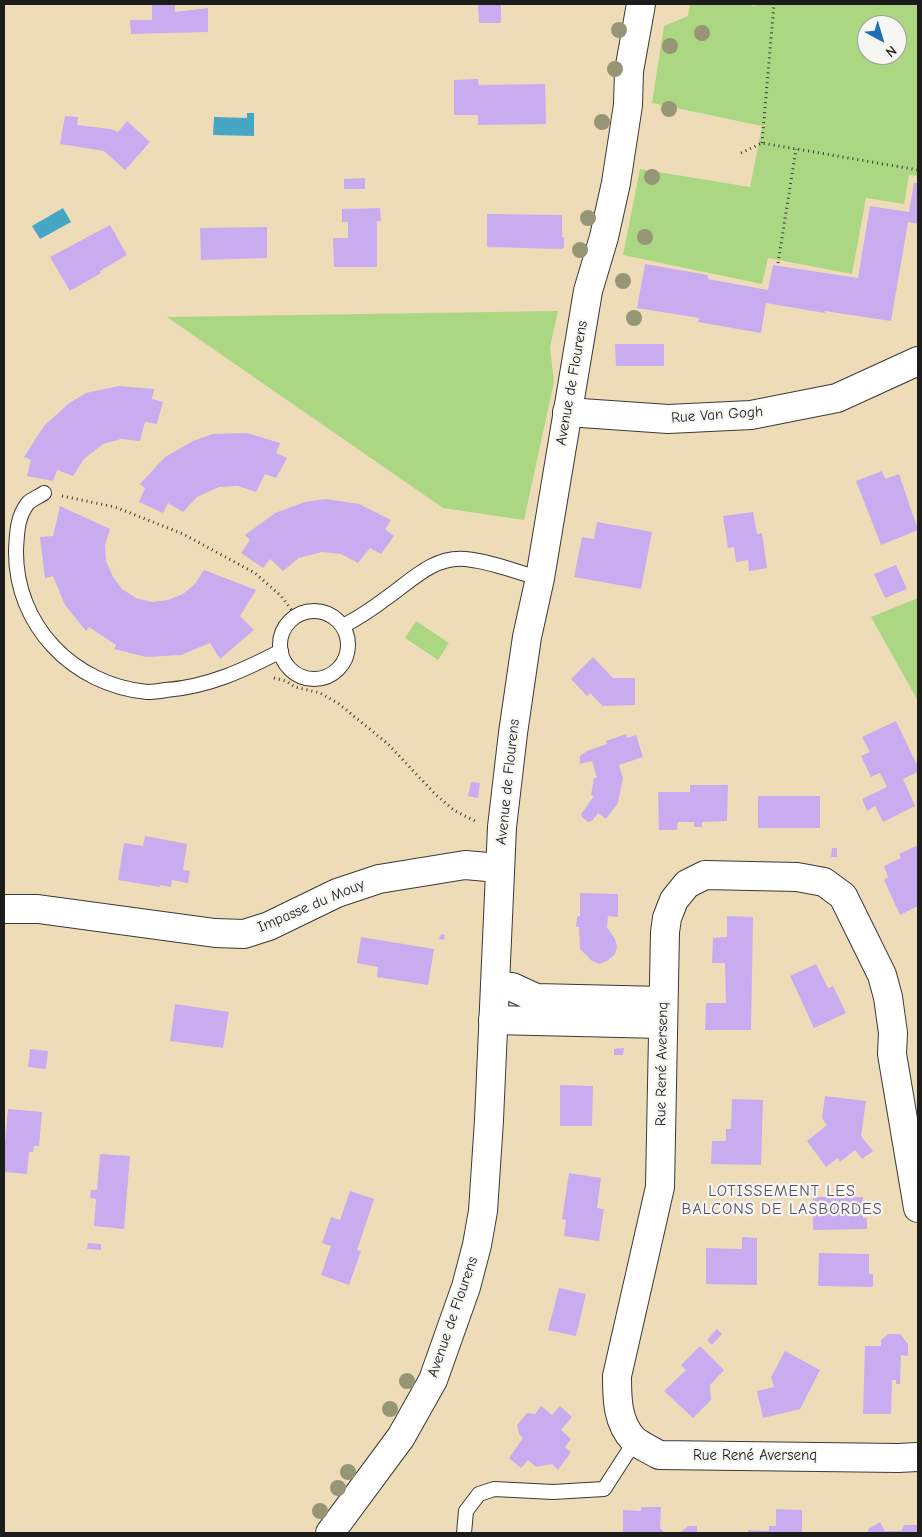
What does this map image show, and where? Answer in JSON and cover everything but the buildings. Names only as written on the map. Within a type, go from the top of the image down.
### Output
[{"type":"street","name":"Avenue de Flourens","points":[[330,1533],[401,1437],[420,1404],[441,1358],[466,1287],[477,1245],[482,1211],[502,827],[526,638],[540,578],[588,291],[604,237],[616,183],[628,105],[629,72],[641,4]]},
{"type":"street","name":"Rue Van Gogh","points":[[567,412],[668,419],[750,415],[837,398],[918,361]]},
{"type":"street","name":"Impasse du Mouy","points":[[4,909],[38,909],[215,933],[244,934],[269,926],[338,893],[379,879],[424,870],[465,865],[499,868]]},
{"type":"street","name":"Rue René Aversenq","points":[[918,1208],[892,1054],[893,1033],[888,998],[882,976],[843,896],[824,882],[797,877],[705,875],[687,884],[674,900],[667,918],[663,1012],[660,1187],[618,1376],[617,1400],[622,1423],[635,1441],[659,1455],[918,1457]]},
{"type":"street","points":[[495,986],[512,987],[536,998],[663,1012]]},
{"type":"street","points":[[493,1020],[663,1012]]},
{"type":"lane","points":[[44,492],[29,502],[17,526],[16,565],[22,594],[33,622],[55,649],[80,670],[109,684],[148,692],[177,690],[237,673],[281,651]]},
{"type":"lane","points":[[343,626],[386,599],[426,568],[444,561],[464,558],[540,578]]},
{"type":"lane","points":[[308,611],[322,611],[334,616],[343,626],[348,638],[348,652],[343,664],[333,673],[321,678],[308,678],[295,673],[286,664],[281,651],[281,638],[286,626],[296,616],[308,611]]},
{"type":"lane","points":[[464,1533],[466,1511],[479,1494],[494,1489],[553,1492],[604,1489],[635,1441]]},
{"type":"path","points":[[762,143],[774,4]]},
{"type":"path","points":[[741,153],[762,143],[918,170]]},
{"type":"path","points":[[778,263],[796,148]]},
{"type":"path","points":[[44,492],[115,507],[183,534],[255,573],[281,596],[296,616]]},
{"type":"path","points":[[269,678],[277,678],[295,687],[320,693],[339,704],[388,744],[436,795],[455,811],[474,822],[502,827]]},
{"type":"green space","points":[[690,4],[745,4],[755,6],[756,4],[918,4],[918,176],[909,175],[904,204],[866,198],[852,274],[768,258],[762,284],[623,255],[640,169],[750,187],[762,126],[652,103],[664,26],[688,16]]},
{"type":"green space","points":[[558,311],[550,347],[554,382],[524,520],[443,508],[167,317]]},
{"type":"green space","points":[[918,598],[918,701],[871,617]]},
{"type":"green space","points":[[416,621],[449,643],[438,660],[405,638]]},
{"type":"water","points":[[247,113],[254,113],[254,136],[213,135],[214,117],[247,118]]},
{"type":"water","points":[[63,208],[71,222],[40,239],[32,226]]},
{"type":"district","name":"LOTISSEMENT LES BALCONS DE LASBORDES","points":[[782,1200]]}]
